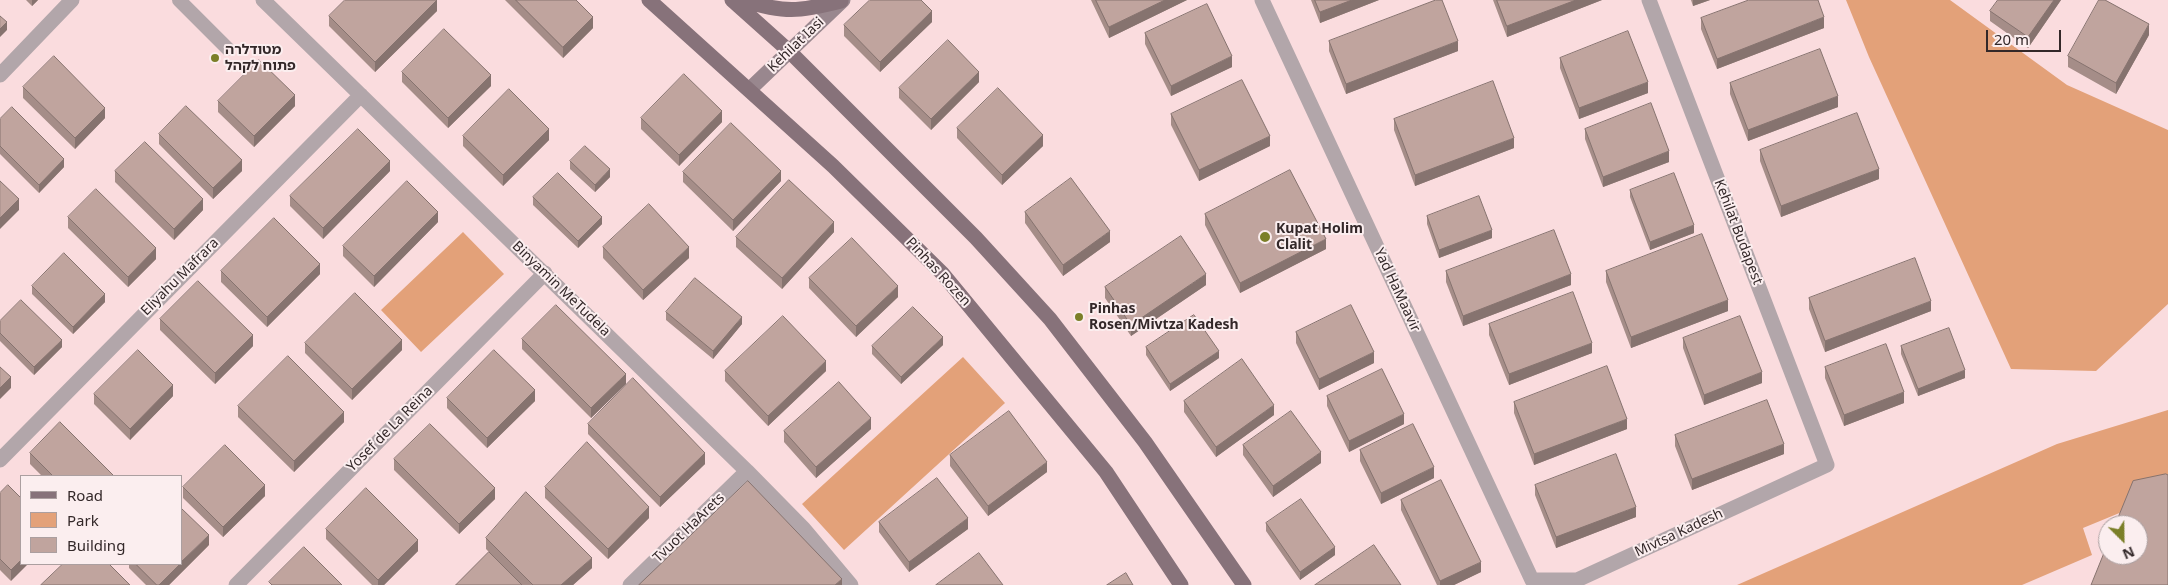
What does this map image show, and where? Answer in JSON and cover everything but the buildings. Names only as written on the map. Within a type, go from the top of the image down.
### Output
[{"type":"main road","name":"Pinhas Rozen","points":[[649,0],[834,166],[942,273],[1106,472],[1181,585]]},
{"type":"main road","points":[[732,0],[789,51],[976,238],[1050,319],[1145,442],[1244,585]]},
{"type":"main road","points":[[742,0],[772,9],[794,11],[842,1]]},
{"type":"street","points":[[0,75],[72,0]]},
{"type":"street","name":"Binyamin MeTudela","points":[[263,0],[747,471],[804,529],[851,585]]},
{"type":"street","name":"Yad HaMaavir","points":[[1262,0],[1530,583]]},
{"type":"street","name":"Kehilat Budapest","points":[[1649,0],[1827,465]]},
{"type":"street","name":"Kehilat Iasi","points":[[750,90],[842,1]]},
{"type":"street","name":"Eliyahu Mafrara","points":[[0,460],[361,95]]},
{"type":"street","name":"Yosef de La Reina","points":[[236,585],[545,273]]},
{"type":"street","name":"Mivtsa Kadesh","points":[[1530,583],[1576,580],[1827,465]]},
{"type":"street","name":"Tvuot HaArets","points":[[630,585],[747,471]]},
{"type":"lane","points":[[179,0],[228,49]]},
{"type":"green space","points":[[1846,0],[1950,0],[2067,85],[2168,130],[2168,304],[2096,371],[2011,369],[1869,57]]},
{"type":"green space","points":[[463,232],[504,274],[421,352],[381,310]]},
{"type":"green space","points":[[963,357],[1005,403],[844,550],[802,504]]},
{"type":"green space","points":[[2168,410],[2168,493],[2115,515],[2098,515],[2098,522],[2083,528],[2092,555],[2022,585],[1737,585],[2057,444]]},
{"type":"place","name":"מטודלרה פתוח לקהל","points":[[215,58]]},
{"type":"place","name":"Kupat Holim Clalit","points":[[1265,237]]},
{"type":"place","name":"Pinhas Rosen/Mivtza Kadesh","points":[[1079,317]]}]
